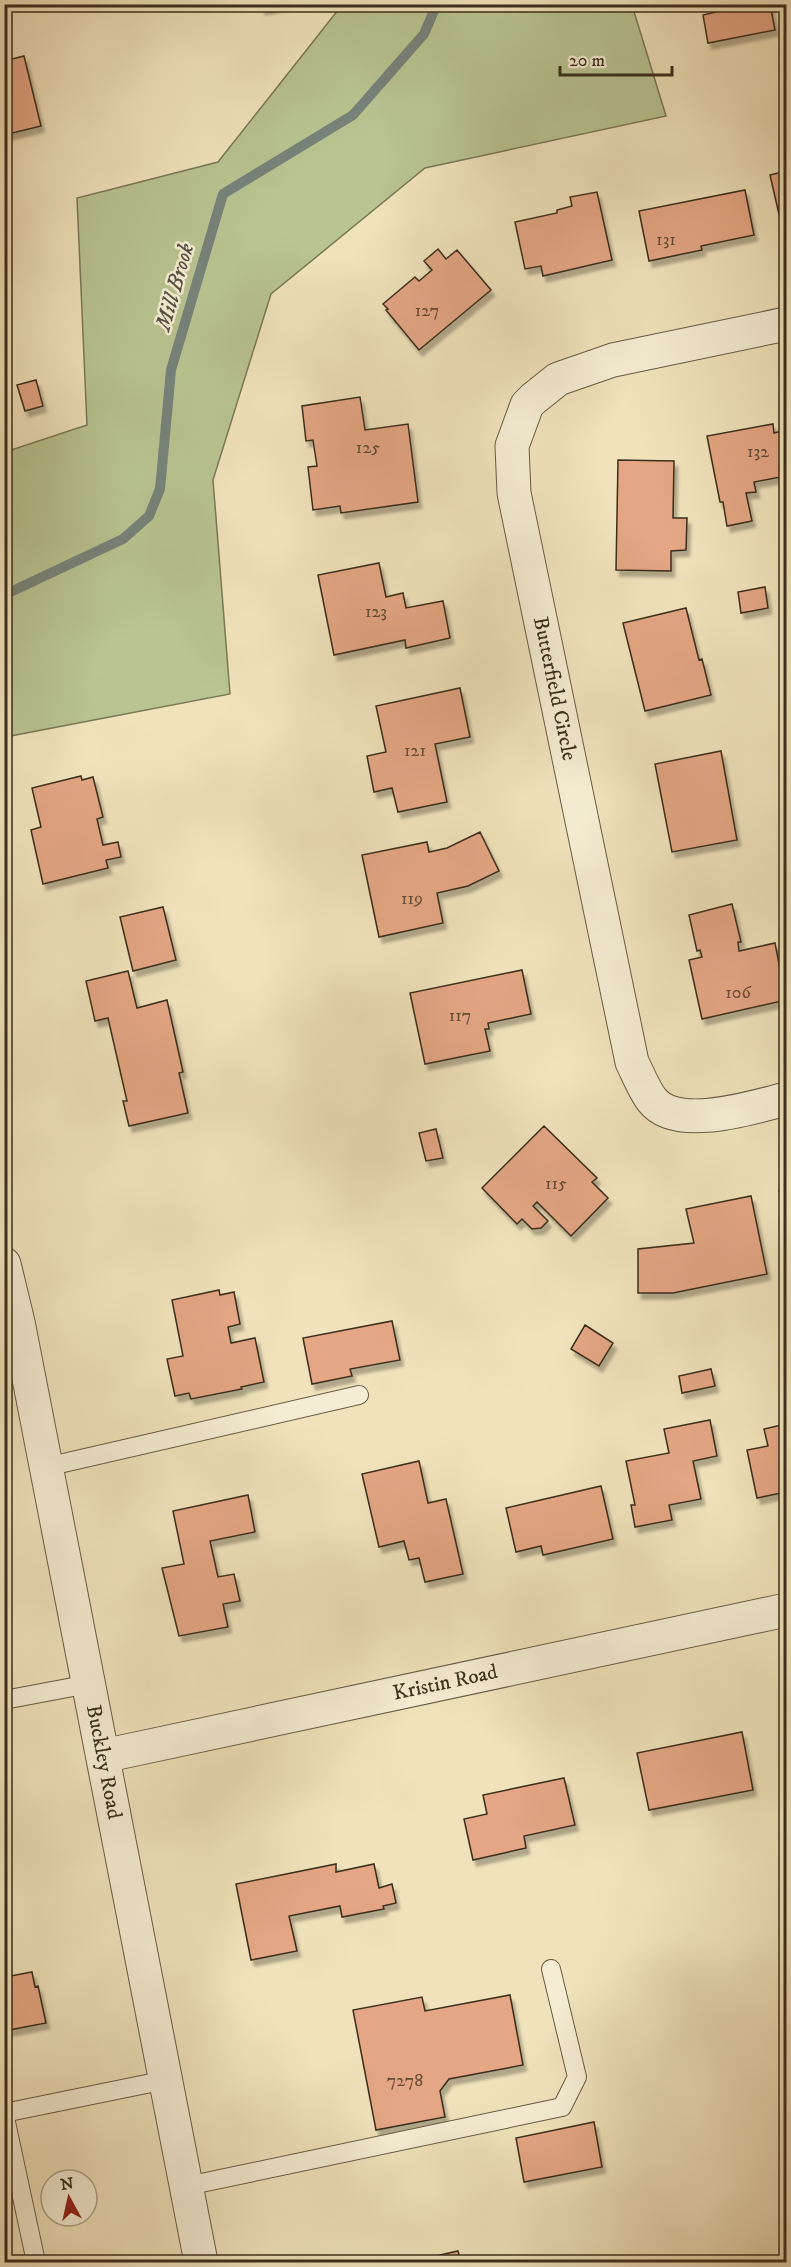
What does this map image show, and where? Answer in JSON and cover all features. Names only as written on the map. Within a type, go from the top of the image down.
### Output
[{"type":"street","name":"Butterfield Circle","points":[[786,324],[613,360],[558,379],[527,405],[512,446],[514,493],[632,1062],[652,1101],[675,1115],[711,1116],[786,1100]]},
{"type":"street","name":"Buckley Road","points":[[4,1264],[89,1684],[201,2262]]},
{"type":"street","name":"Kristin Road","points":[[103,1756],[786,1610]]},
{"type":"lane","points":[[46,1467],[359,1395]]},
{"type":"lane","points":[[4,1700],[89,1684]]},
{"type":"lane","points":[[187,2186],[562,2107],[577,2077],[551,1969]]},
{"type":"lane","points":[[36,2262],[4,2113],[166,2080]]},
{"type":"green space","points":[[342,5],[632,5],[666,116],[425,168],[271,294],[213,480],[230,694],[5,737],[5,452],[87,425],[77,198],[218,162]]},
{"type":"building","points":[[261,4],[284,4],[262,9]]},
{"type":"building","points":[[714,4],[770,4],[775,30],[708,43],[703,15],[716,12]]},
{"type":"building","points":[[24,56],[41,126],[4,135],[4,61]]},
{"type":"building","points":[[786,171],[786,222],[781,223],[770,175]]},
{"type":"building","points":[[745,190],[754,235],[701,246],[702,250],[649,261],[639,211]]},
{"type":"building","points":[[597,192],[612,260],[543,276],[541,266],[525,269],[515,222],[557,213],[557,210],[572,206],[570,197]]},
{"type":"building","points":[[438,249],[446,259],[457,250],[491,290],[419,350],[383,304],[415,277],[419,281],[432,270],[424,261]]},
{"type":"building","points":[[36,380],[43,406],[25,411],[17,385]]},
{"type":"building","points":[[360,397],[365,430],[408,424],[418,502],[341,513],[340,506],[313,510],[308,467],[317,466],[313,440],[306,441],[302,406]]},
{"type":"building","points":[[773,424],[774,433],[786,430],[786,476],[754,482],[756,492],[746,493],[752,521],[727,526],[707,436]]},
{"type":"building","points":[[618,460],[674,461],[673,518],[687,518],[686,550],[671,551],[671,571],[616,570]]},
{"type":"building","points":[[379,563],[386,597],[403,593],[406,608],[443,601],[450,638],[406,648],[405,640],[334,655],[318,575]]},
{"type":"building","points":[[765,587],[768,608],[741,613],[738,592]]},
{"type":"building","points":[[686,608],[699,660],[702,659],[711,695],[645,711],[623,623]]},
{"type":"building","points":[[460,688],[470,737],[435,744],[447,802],[398,812],[392,788],[374,792],[367,756],[386,752],[376,706]]},
{"type":"building","points":[[721,751],[737,840],[672,852],[655,764]]},
{"type":"building","points":[[81,776],[82,780],[93,777],[103,817],[97,819],[103,845],[118,842],[121,857],[106,860],[108,868],[43,884],[31,830],[41,827],[32,788]]},
{"type":"building","points":[[480,832],[499,871],[468,886],[437,893],[443,923],[379,937],[362,855],[427,842],[429,852],[447,848]]},
{"type":"building","points":[[732,904],[741,942],[738,942],[739,951],[775,943],[786,1000],[702,1019],[689,960],[702,957],[700,950],[697,951],[689,915]]},
{"type":"building","points":[[163,907],[176,960],[133,971],[120,917]]},
{"type":"building","points":[[522,970],[531,1014],[488,1023],[489,1029],[485,1029],[490,1051],[425,1064],[410,993]]},
{"type":"building","points":[[128,971],[137,1008],[167,1000],[183,1072],[179,1073],[188,1113],[129,1126],[123,1101],[127,1101],[108,1018],[95,1021],[86,981]]},
{"type":"building","points":[[544,1126],[597,1178],[592,1182],[608,1198],[571,1236],[537,1202],[533,1206],[548,1221],[541,1228],[532,1229],[522,1219],[517,1224],[482,1188]]},
{"type":"building","points":[[436,1129],[443,1158],[426,1161],[419,1133]]},
{"type":"building","points":[[786,1186],[786,1203],[779,1191]]},
{"type":"building","points":[[751,1196],[767,1274],[673,1293],[638,1293],[638,1249],[694,1243],[686,1209]]},
{"type":"building","points":[[219,1290],[220,1295],[234,1292],[240,1324],[228,1327],[231,1343],[255,1338],[264,1382],[241,1387],[242,1389],[191,1399],[189,1393],[175,1396],[167,1359],[183,1356],[172,1300]]},
{"type":"building","points":[[392,1321],[400,1360],[350,1369],[352,1376],[312,1384],[303,1338]]},
{"type":"building","points":[[585,1325],[613,1343],[599,1366],[571,1349]]},
{"type":"building","points":[[711,1369],[715,1386],[682,1393],[679,1376]]},
{"type":"building","points":[[710,1420],[717,1456],[693,1461],[701,1499],[669,1505],[672,1520],[635,1527],[631,1505],[635,1505],[626,1461],[669,1453],[664,1429]]},
{"type":"building","points":[[786,1424],[786,1492],[757,1498],[747,1450],[768,1446],[764,1429]]},
{"type":"building","points":[[419,1461],[428,1503],[446,1499],[463,1574],[425,1582],[419,1558],[409,1560],[404,1541],[379,1547],[362,1474]]},
{"type":"building","points":[[601,1486],[613,1539],[543,1555],[541,1546],[516,1552],[506,1508]]},
{"type":"building","points":[[248,1495],[255,1532],[210,1541],[218,1577],[234,1574],[240,1601],[223,1604],[228,1627],[179,1636],[162,1568],[184,1564],[173,1511]]},
{"type":"building","points":[[742,1732],[753,1790],[649,1810],[637,1753]]},
{"type":"building","points":[[564,1778],[575,1825],[524,1836],[526,1848],[473,1860],[464,1819],[487,1814],[483,1795]]},
{"type":"building","points":[[336,1864],[336,1872],[374,1864],[379,1888],[392,1884],[396,1903],[383,1906],[384,1909],[342,1917],[340,1906],[289,1916],[297,1951],[251,1960],[236,1884]]},
{"type":"building","points":[[9,1969],[11,1976],[32,1972],[35,1987],[38,1986],[46,2023],[4,2031],[4,1970]]},
{"type":"building","points":[[510,1995],[523,2065],[449,2079],[440,2091],[445,2117],[376,2130],[353,2010],[422,1997],[425,2011]]},
{"type":"building","points":[[594,2122],[602,2167],[524,2182],[516,2138]]},
{"type":"building","points":[[458,2251],[461,2262],[409,2262]]},
{"type":"waterway","name":"Mill Brook","points":[[4,595],[123,539],[149,516],[160,489],[171,370],[223,194],[353,115],[424,34],[437,4]]}]
